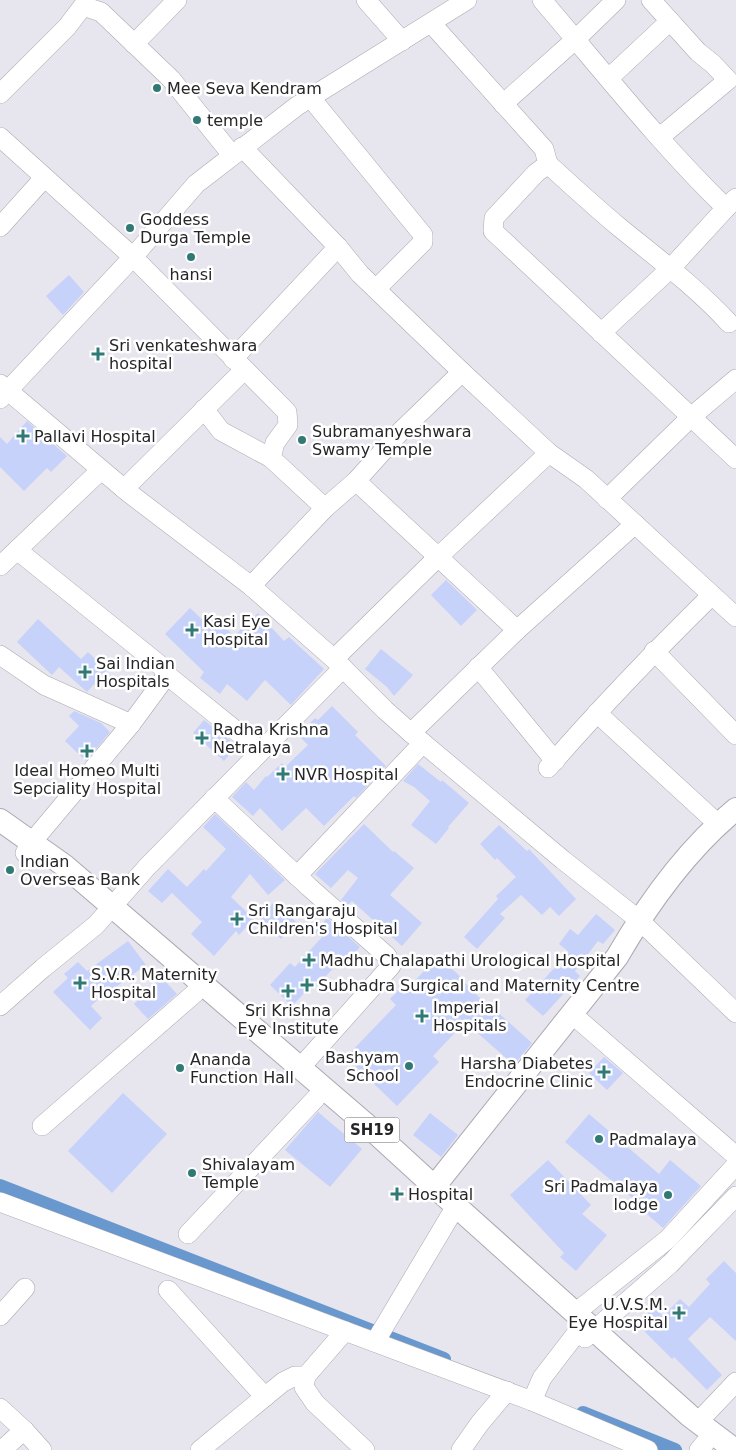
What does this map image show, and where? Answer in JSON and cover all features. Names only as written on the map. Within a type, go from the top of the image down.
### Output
[{"type":"main road","points":[[430,1192],[617,957],[638,920],[684,860],[718,824],[736,809]]},
{"type":"main road","name":"SH19","points":[[0,820],[28,848]]},
{"type":"main road","name":"SH19","points":[[0,836],[65,866],[109,912],[368,1126],[430,1192]]},
{"type":"main road","name":"SH19","points":[[109,912],[115,923],[195,993],[316,1098],[430,1192],[584,1327],[704,1442],[735,1450]]},
{"type":"street","points":[[134,44],[177,0]]},
{"type":"street","points":[[366,0],[402,41]]},
{"type":"street","points":[[467,0],[297,106],[196,184],[133,257],[2,392],[124,489],[251,586],[339,663],[385,710],[417,738],[638,920],[736,1013]]},
{"type":"street","points":[[542,0],[660,137],[734,201],[671,268],[601,333]]},
{"type":"street","points":[[503,104],[576,39],[616,0]]},
{"type":"street","points":[[651,0],[698,52],[713,64],[732,84],[660,137]]},
{"type":"street","points":[[0,94],[67,27],[83,2],[101,12],[171,79],[237,151],[338,247],[360,274],[462,372],[549,453],[586,479],[736,617]]},
{"type":"street","points":[[609,78],[670,21]]},
{"type":"street","points":[[431,23],[544,149],[548,164],[618,226],[671,268],[712,305],[729,324]]},
{"type":"street","points":[[310,98],[423,235],[423,242],[376,289]]},
{"type":"street","points":[[0,137],[133,257],[287,412],[288,425],[275,442],[271,458]]},
{"type":"street","points":[[548,164],[536,173],[494,218],[493,231],[736,459]]},
{"type":"street","points":[[0,227],[44,178]]},
{"type":"street","points":[[124,489],[204,409],[238,364],[338,247]]},
{"type":"street","points":[[251,586],[325,508],[356,481],[401,431],[462,372]]},
{"type":"street","points":[[607,499],[691,418],[736,379]]},
{"type":"street","points":[[204,409],[220,431],[271,458],[325,508]]},
{"type":"street","points":[[0,1006],[109,912],[147,866],[260,751],[438,557],[549,453]]},
{"type":"street","points":[[0,566],[101,470]]},
{"type":"street","points":[[356,481],[516,630]]},
{"type":"street","points":[[297,876],[478,668],[516,630],[635,524]]},
{"type":"street","points":[[17,550],[161,666],[167,675],[260,751]]},
{"type":"street","points":[[478,668],[551,764],[654,651],[712,595]]},
{"type":"street","points":[[654,651],[736,734]]},
{"type":"street","points":[[0,655],[44,685],[131,724]]},
{"type":"street","points":[[28,848],[131,724],[167,675]]},
{"type":"street","points":[[597,713],[718,824]]},
{"type":"street","points":[[214,798],[297,876],[387,956],[391,966],[300,1068]]},
{"type":"street","points":[[42,1126],[195,993]]},
{"type":"street","points":[[572,1014],[736,1156]]},
{"type":"street","points":[[188,1234],[316,1098]]},
{"type":"street","points":[[532,1401],[542,1378],[584,1327],[736,1165]]},
{"type":"street","points":[[584,1327],[670,1264],[736,1196]]},
{"type":"street","points":[[0,1202],[507,1391],[648,1450]]},
{"type":"street","points":[[376,1342],[453,1212]]},
{"type":"street","points":[[0,1316],[25,1288]]},
{"type":"street","points":[[168,1290],[265,1397]]},
{"type":"street","points":[[345,1331],[306,1376],[304,1387],[315,1403],[366,1450]]},
{"type":"street","points":[[200,1450],[288,1379],[295,1376],[306,1376]]},
{"type":"street","points":[[704,1442],[736,1382]]},
{"type":"street","points":[[460,1450],[507,1391]]},
{"type":"street","points":[[0,1408],[42,1450]]},
{"type":"street","points":[[2,1450],[24,1430]]},
{"type":"building","points":[[69,275],[84,292],[63,315],[46,296]]},
{"type":"building","points":[[27,421],[67,456],[51,472],[47,468],[24,491],[0,467],[0,437],[7,444]]},
{"type":"building","points":[[446,580],[477,610],[461,626],[431,595]]},
{"type":"building","points":[[190,608],[206,623],[214,616],[234,636],[258,613],[284,641],[289,637],[324,669],[291,705],[265,680],[247,701],[227,684],[220,694],[200,678],[204,672],[165,634]]},
{"type":"building","points":[[38,619],[81,659],[88,652],[107,670],[87,692],[59,667],[52,675],[17,642]]},
{"type":"building","points":[[381,649],[413,675],[394,696],[387,687],[365,669]]},
{"type":"building","points":[[332,706],[358,732],[355,735],[386,766],[356,798],[354,796],[324,826],[306,808],[282,831],[260,808],[253,816],[232,797],[246,782],[254,790],[266,776],[282,763],[285,767],[308,745],[298,735],[315,718],[318,720]]},
{"type":"building","points":[[74,711],[101,723],[110,732],[86,761],[65,741],[79,726],[69,716]]},
{"type":"building","points":[[204,720],[237,746],[224,761],[193,733]]},
{"type":"building","points":[[418,764],[441,782],[442,780],[469,803],[436,844],[411,825],[430,801],[414,787],[403,781]]},
{"type":"building","points":[[215,814],[285,880],[268,895],[250,874],[231,897],[254,919],[239,935],[236,931],[214,956],[191,934],[202,922],[172,893],[162,903],[148,891],[168,869],[187,887],[204,869],[206,871],[226,849],[203,827]]},
{"type":"building","points":[[364,824],[393,852],[414,868],[390,895],[422,923],[402,946],[352,901],[347,906],[341,900],[358,878],[348,870],[331,888],[315,874]]},
{"type":"building","points":[[499,825],[527,851],[529,849],[576,899],[559,916],[550,907],[542,915],[521,895],[500,914],[505,918],[477,949],[464,937],[498,899],[496,896],[516,877],[497,858],[495,860],[480,844]]},
{"type":"building","points":[[275,901],[297,923],[281,939],[259,918]]},
{"type":"building","points":[[596,914],[615,930],[603,944],[598,941],[575,971],[580,976],[543,1016],[525,1000],[569,952],[559,944],[570,929],[578,935]]},
{"type":"building","points":[[327,918],[360,947],[348,960],[344,956],[319,984],[316,981],[292,1006],[270,985],[290,963],[295,967],[322,937],[315,932]]},
{"type":"building","points":[[128,941],[146,965],[112,990],[110,988],[91,1006],[102,1018],[90,1030],[53,992],[68,978],[64,974],[78,962],[87,971]]},
{"type":"building","points":[[438,956],[482,1000],[532,1043],[514,1065],[465,1022],[433,1056],[439,1062],[397,1106],[346,1057],[396,1005],[390,999],[404,984],[408,988]]},
{"type":"building","points":[[162,978],[177,994],[148,1019],[134,1004]]},
{"type":"building","points":[[604,1057],[623,1073],[607,1090],[589,1073]]},
{"type":"building","points":[[123,1093],[167,1134],[112,1193],[68,1151]]},
{"type":"building","points":[[318,1112],[362,1149],[330,1187],[285,1150]]},
{"type":"building","points":[[430,1113],[458,1135],[441,1157],[413,1135]]},
{"type":"building","points":[[589,1114],[659,1174],[670,1160],[701,1186],[663,1228],[634,1203],[636,1201],[565,1142]]},
{"type":"building","points":[[548,1160],[591,1205],[582,1214],[607,1235],[576,1271],[560,1257],[564,1253],[510,1195]]},
{"type":"building","points":[[724,1261],[736,1273],[736,1341],[710,1317],[688,1339],[722,1375],[707,1390],[637,1324],[654,1307],[663,1316],[680,1299],[689,1307],[710,1284],[706,1279]]},
{"type":"waterway","points":[[0,1186],[444,1359]]},
{"type":"waterway","points":[[583,1413],[675,1450]]},
{"type":"place","name":"Mee Seva Kendram","points":[[157,88]]},
{"type":"place","name":"temple","points":[[197,120]]},
{"type":"place","name":"Goddess Durga Temple","points":[[130,228]]},
{"type":"place","name":"hansi","points":[[191,257]]},
{"type":"place","name":"Sri venkateshwara hospital","points":[[98,354]]},
{"type":"place","name":"Pallavi Hospital","points":[[23,436]]},
{"type":"place","name":"Subramanyeshwara Swamy Temple","points":[[302,440]]},
{"type":"place","name":"Kasi Eye Hospital","points":[[192,630]]},
{"type":"place","name":"Sai Indian Hospitals","points":[[85,672]]},
{"type":"place","name":"Radha Krishna Netralaya","points":[[202,738]]},
{"type":"place","name":"Ideal Homeo Multi Sepciality Hospital","points":[[87,751]]},
{"type":"place","name":"NVR Hospital","points":[[283,774]]},
{"type":"place","name":"Indian Overseas Bank","points":[[10,870]]},
{"type":"place","name":"Sri Rangaraju Children's Hospital","points":[[237,919]]},
{"type":"place","name":"Madhu Chalapathi Urological Hospital","points":[[309,960]]},
{"type":"place","name":"S.V.R. Maternity Hospital","points":[[80,983]]},
{"type":"place","name":"Subhadra Surgical and Maternity Centre","points":[[307,985]]},
{"type":"place","name":"Sri Krishna Eye Institute","points":[[288,991]]},
{"type":"place","name":"Imperial Hospitals","points":[[422,1016]]},
{"type":"place","name":"Bashyam School","points":[[409,1066]]},
{"type":"place","name":"Ananda Function Hall","points":[[180,1068]]},
{"type":"place","name":"Harsha Diabetes Endocrine Clinic","points":[[604,1072]]},
{"type":"place","name":"Padmalaya","points":[[599,1139]]},
{"type":"place","name":"Shivalayam Temple","points":[[192,1173]]},
{"type":"place","name":"Hospital","points":[[397,1194]]},
{"type":"place","name":"Sri Padmalaya lodge","points":[[668,1195]]},
{"type":"place","name":"U.V.S.M. Eye Hospital","points":[[679,1313]]}]
